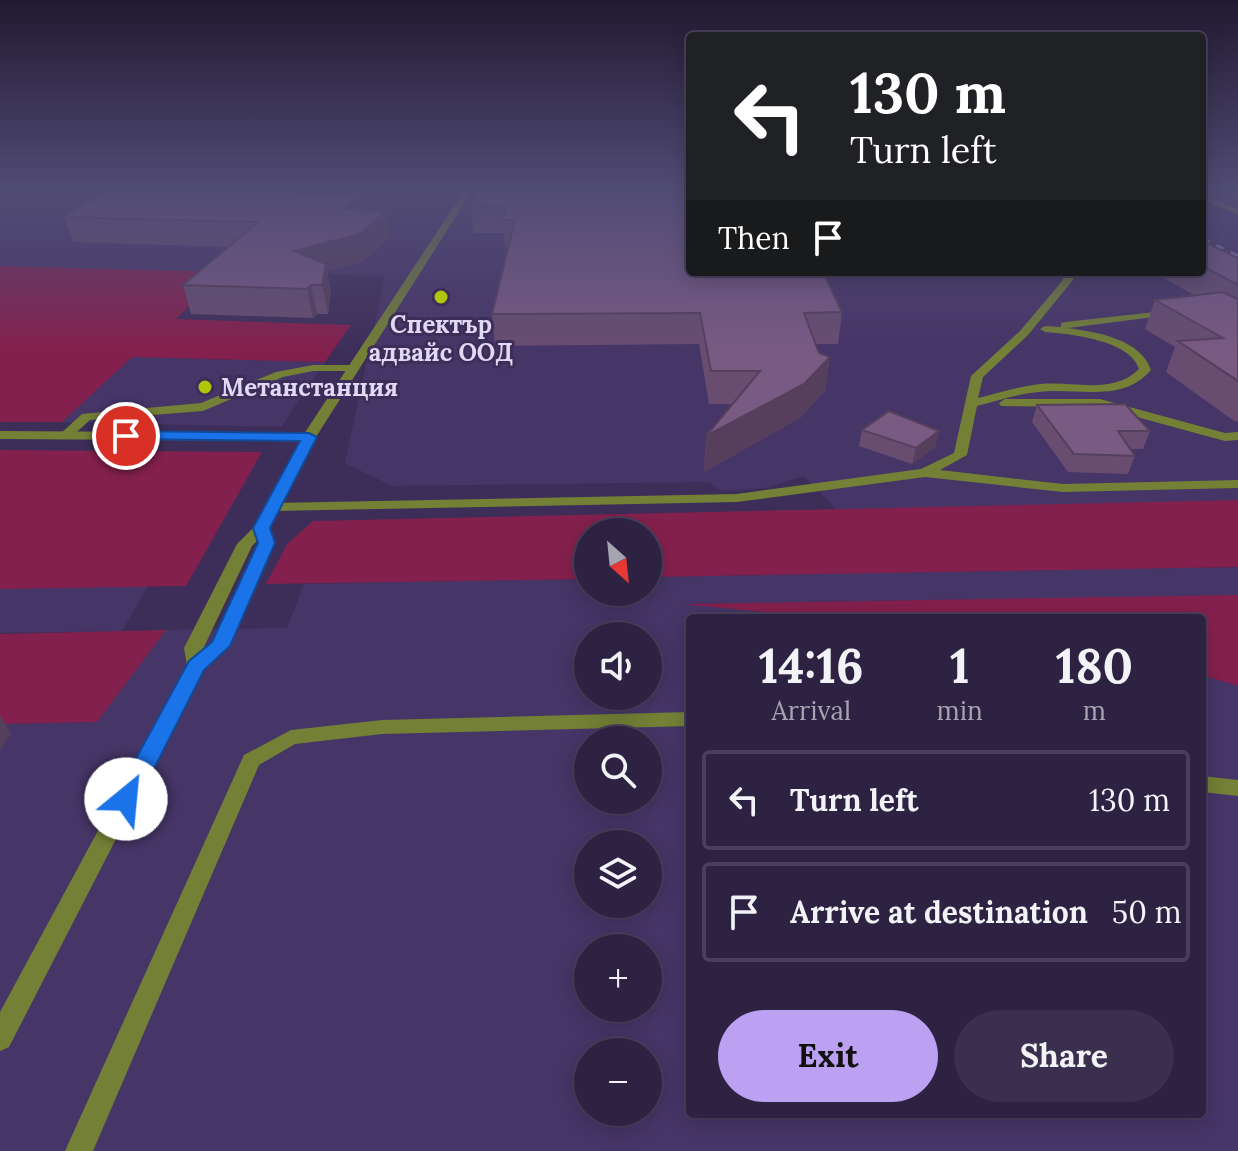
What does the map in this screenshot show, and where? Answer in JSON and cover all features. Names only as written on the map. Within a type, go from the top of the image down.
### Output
[{"type":"street","points":[[0,1038],[196,666],[220,646],[267,543],[261,528],[309,437],[433,245]]},
{"type":"street","points":[[924,473],[960,455],[977,376],[1024,333],[1068,276]]},
{"type":"street","points":[[1024,333],[1096,319],[1187,310]]},
{"type":"street","points":[[972,403],[1040,388],[1124,384],[1139,378],[1145,370],[1142,360],[1113,341],[1091,334],[1045,329]]},
{"type":"street","points":[[65,435],[86,417],[203,407],[280,374],[313,368],[354,368]]},
{"type":"street","points":[[972,403],[1100,403],[1225,437],[1238,436]]},
{"type":"street","points":[[0,435],[309,437]]},
{"type":"street","points":[[273,507],[737,498],[924,473],[1063,488],[1238,484]]},
{"type":"street","points":[[79,1151],[251,760],[291,737],[382,727],[686,719]]},
{"type":"street","points":[[1206,784],[1238,788]]},
{"type":"shaded area","points":[[0,245],[686,245],[686,276],[1206,276],[1206,245],[1238,245],[1238,500],[837,510],[804,476],[765,488],[721,491],[709,482],[392,486],[345,463],[385,276],[0,266]]},
{"type":"shaded area","points":[[0,266],[225,272],[176,319],[351,325],[325,362],[132,357],[62,422],[0,422]]},
{"type":"shaded area","points":[[132,357],[325,362],[281,427],[62,422]]},
{"type":"shaded area","points":[[0,450],[262,452],[186,586],[0,589]]},
{"type":"shaded area","points":[[1238,500],[1238,567],[662,577],[662,518],[574,518],[574,579],[266,584],[287,544],[313,521]]},
{"type":"shaded area","points":[[1238,567],[1238,595],[692,604],[786,614],[686,614],[686,1118],[1206,1118],[1206,676],[1238,686],[1238,1151],[0,1151],[0,724],[97,722],[166,630],[287,628],[304,584],[574,579],[574,606],[662,606],[662,577]]},
{"type":"shaded area","points":[[148,586],[122,631],[0,633],[0,589]]},
{"type":"shaded area","points":[[1238,595],[1238,686],[1206,676],[1206,614],[783,614],[682,604]]},
{"type":"shaded area","points":[[166,630],[97,722],[0,724],[0,634]]},
{"type":"building","points":[[231,245],[318,245],[294,251],[326,264],[322,285],[311,285],[307,289],[183,285]]},
{"type":"building","points":[[509,245],[686,245],[686,276],[825,276],[842,312],[804,313],[819,353],[830,357],[804,384],[706,436],[760,371],[711,371],[700,313],[492,314]]},
{"type":"building","points":[[1206,245],[1238,258],[1238,285],[1206,268]]},
{"type":"building","points":[[1223,292],[1238,299],[1238,381],[1178,341],[1223,338],[1155,300]]},
{"type":"building","points":[[1125,404],[1150,431],[1118,431],[1135,456],[1074,454],[1037,405]]},
{"type":"building","points":[[889,411],[939,431],[916,448],[862,430]]},
{"type":"railway","points":[[1215,245],[1238,256]]},
{"type":"place","name":"Спектър адвайс ООД","points":[[441,297]]},
{"type":"place","name":"Метанстанция","points":[[205,387]]},
{"type":"route","points":[[126,436],[309,437],[261,528],[267,543],[220,646],[196,666],[126,799]]}]
